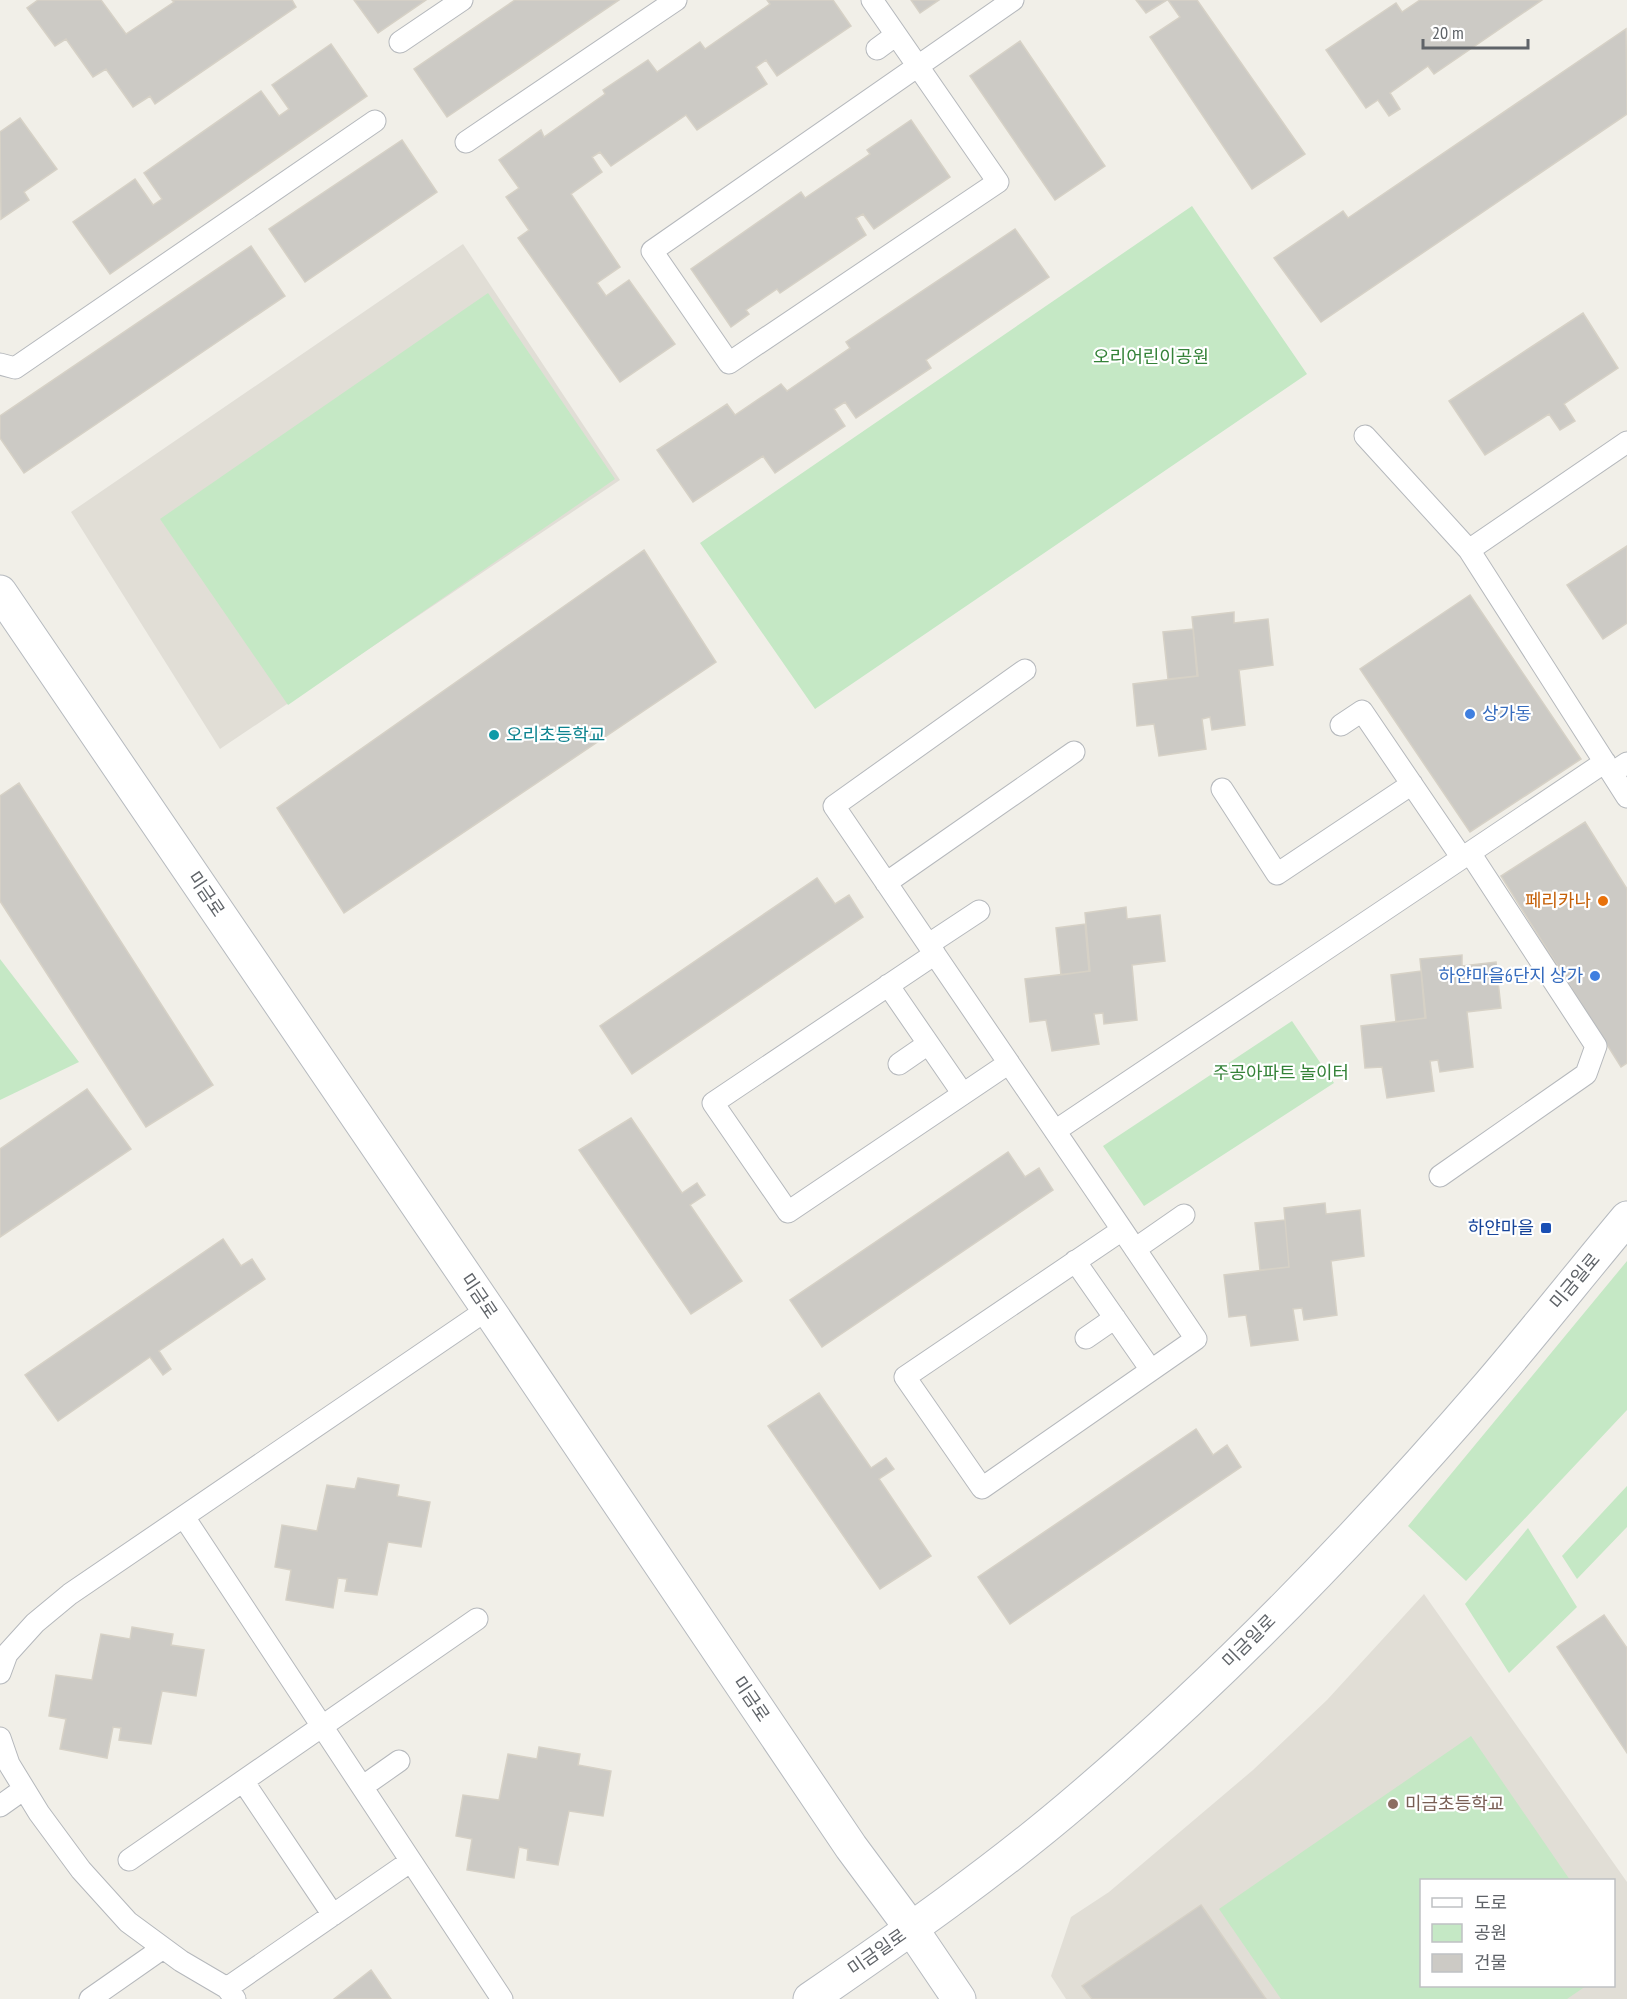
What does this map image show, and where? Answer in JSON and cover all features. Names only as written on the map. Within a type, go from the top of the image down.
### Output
[{"type":"main road","name":"미금로","points":[[0,592],[488,1308],[851,1847],[911,1928],[959,1999]]},
{"type":"main road","name":"미금일로","points":[[810,1999],[1009,1856],[1081,1798],[1151,1735],[1350,1539],[1489,1385],[1627,1218]]},
{"type":"lane","points":[[400,42],[462,0]]},
{"type":"lane","points":[[466,142],[676,0]]},
{"type":"lane","points":[[872,0],[918,66],[998,182],[729,363],[652,251],[918,66],[1013,0]]},
{"type":"lane","points":[[877,49],[896,35]]},
{"type":"lane","points":[[0,364],[15,368],[375,121]]},
{"type":"lane","points":[[1365,436],[1469,550],[1614,766],[1627,797]]},
{"type":"lane","points":[[1469,550],[1627,442]]},
{"type":"lane","points":[[1025,670],[834,806],[932,949],[1196,1339],[982,1488],[905,1377],[1122,1230]]},
{"type":"lane","points":[[1341,725],[1362,711],[1412,784],[1466,856],[1596,1046],[1586,1074],[1440,1176]]},
{"type":"lane","points":[[886,883],[1074,752]]},
{"type":"lane","points":[[1055,1131],[1466,856],[1614,766]]},
{"type":"lane","points":[[1222,789],[1277,874],[1412,784]]},
{"type":"lane","points":[[979,911],[888,986],[713,1103],[788,1212],[1009,1063]]},
{"type":"lane","points":[[888,986],[963,1094]]},
{"type":"lane","points":[[899,1064],[928,1044]]},
{"type":"lane","points":[[1135,1249],[1184,1215]]},
{"type":"lane","points":[[1075,1261],[1151,1370]]},
{"type":"lane","points":[[0,1673],[7,1654],[35,1623],[70,1594],[488,1308]]},
{"type":"lane","points":[[1086,1338],[1115,1318]]},
{"type":"lane","points":[[184,1517],[502,1999]]},
{"type":"lane","points":[[129,1860],[477,1619]]},
{"type":"lane","points":[[0,1737],[9,1764],[24,1789],[81,1870],[128,1922],[231,1994],[333,1915],[411,1861]]},
{"type":"lane","points":[[362,1787],[399,1761]]},
{"type":"lane","points":[[243,1780],[333,1915]]},
{"type":"lane","points":[[0,1806],[24,1789]]},
{"type":"lane","points":[[90,1999],[163,1948]]},
{"type":"shaded area","points":[[463,244],[620,480],[220,749],[71,512]]},
{"type":"shaded area","name":"미금초등학교","points":[[1424,1594],[1627,1882],[1627,1999],[1066,1999],[1051,1976],[1071,1917],[1109,1892],[1253,1770],[1327,1700]]},
{"type":"green space","name":"오리어린이공원","points":[[1192,206],[1307,374],[815,709],[700,543]]},
{"type":"green space","points":[[488,293],[615,479],[288,705],[160,519]]},
{"type":"green space","points":[[0,959],[79,1062],[0,1100]]},
{"type":"green space","name":"주공아파트 놀이터","points":[[1292,1021],[1334,1083],[1144,1206],[1103,1146]]},
{"type":"green space","points":[[1627,1261],[1627,1410],[1466,1581],[1408,1526]]},
{"type":"green space","points":[[1627,1486],[1627,1527],[1577,1579],[1562,1556]]},
{"type":"green space","points":[[1528,1528],[1577,1607],[1509,1673],[1465,1604]]},
{"type":"green space","points":[[1471,1736],[1569,1879],[1420,1879],[1420,1987],[1585,1987],[1567,1999],[1281,1999],[1219,1909]]},
{"type":"building","points":[[38,0],[101,0],[126,34],[174,2],[172,0],[292,0],[296,7],[155,104],[150,96],[133,107],[106,69],[93,77],[66,39],[55,46],[27,8]]},
{"type":"building","points":[[354,0],[426,0],[378,33]]},
{"type":"building","points":[[515,0],[619,0],[447,117],[414,69]]},
{"type":"building","points":[[767,0],[833,0],[851,26],[777,76],[766,60],[756,67],[767,84],[697,130],[686,115],[611,166],[600,152],[592,157],[602,172],[571,194],[620,267],[597,283],[606,296],[629,280],[675,344],[620,382],[518,238],[529,230],[506,197],[519,188],[499,160],[541,130],[544,137],[605,94],[603,90],[648,60],[657,72],[700,42],[705,49],[770,4]]},
{"type":"building","points":[[911,0],[939,0],[920,13]]},
{"type":"building","points":[[1136,0],[1167,0],[1146,13]]},
{"type":"building","points":[[1168,0],[1197,0],[1305,154],[1252,189],[1150,37],[1180,17]]},
{"type":"building","points":[[1420,0],[1542,0],[1434,74],[1428,66],[1390,93],[1400,109],[1389,116],[1378,100],[1366,108],[1326,50],[1396,3],[1402,12]]},
{"type":"building","points":[[1626,29],[1627,114],[1321,322],[1274,258],[1343,211],[1348,218]]},
{"type":"building","points":[[1020,41],[1105,166],[1055,200],[970,76]]},
{"type":"building","points":[[331,44],[367,96],[110,274],[73,222],[135,179],[153,205],[162,199],[144,173],[261,91],[279,116],[289,109],[272,85]]},
{"type":"building","points":[[20,118],[57,169],[24,192],[29,200],[1,219],[0,132]]},
{"type":"building","points":[[911,120],[950,177],[874,229],[863,214],[856,218],[866,235],[780,293],[777,289],[746,310],[749,314],[731,327],[691,269],[801,192],[805,198],[870,154],[867,150]]},
{"type":"building","points":[[402,140],[437,192],[305,282],[269,229]]},
{"type":"building","points":[[1015,229],[1049,277],[926,360],[931,368],[856,418],[845,402],[834,409],[845,426],[775,473],[763,456],[693,502],[657,450],[727,404],[735,415],[781,384],[787,391],[850,348],[846,342]]},
{"type":"building","points":[[251,246],[285,296],[24,473],[0,438],[0,416]]},
{"type":"building","points":[[1583,313],[1618,368],[1564,404],[1575,421],[1560,430],[1549,414],[1485,455],[1449,401]]},
{"type":"building","points":[[1627,546],[1627,623],[1603,639],[1567,585]]},
{"type":"building","name":"오리초등학교","points":[[644,550],[716,662],[344,913],[277,808]]},
{"type":"building","name":"상가동","points":[[1470,595],[1581,759],[1470,832],[1360,669]]},
{"type":"building","points":[[1234,612],[1234,623],[1268,619],[1273,665],[1239,670],[1245,725],[1212,730],[1210,717],[1202,719],[1206,749],[1159,756],[1154,724],[1137,726],[1133,684],[1198,676],[1192,617]]},
{"type":"building","points":[[1193,629],[1197,676],[1168,679],[1163,632]]},
{"type":"building","points":[[19,783],[213,1085],[146,1127],[0,901],[0,796]]},
{"type":"building","name":"하얀마을6단지 상가","points":[[1585,822],[1627,889],[1627,1063],[1621,1067],[1501,876]]},
{"type":"building","points":[[817,878],[835,904],[849,895],[863,917],[632,1074],[600,1026]]},
{"type":"building","points":[[1126,907],[1127,919],[1160,915],[1165,961],[1132,965],[1137,1020],[1104,1024],[1103,1013],[1094,1014],[1099,1044],[1052,1051],[1046,1020],[1030,1022],[1025,979],[1090,971],[1085,913]]},
{"type":"building","points":[[1085,924],[1089,971],[1061,975],[1056,928]]},
{"type":"building","points":[[1462,955],[1462,966],[1496,962],[1501,1008],[1467,1012],[1473,1067],[1440,1072],[1438,1060],[1430,1061],[1434,1091],[1387,1098],[1382,1067],[1365,1068],[1361,1026],[1426,1018],[1420,959]]},
{"type":"building","points":[[1421,971],[1425,1018],[1396,1022],[1391,975]]},
{"type":"building","points":[[87,1089],[131,1149],[0,1237],[0,1149]]},
{"type":"building","points":[[631,1118],[682,1193],[697,1183],[705,1195],[690,1205],[742,1281],[691,1314],[579,1150]]},
{"type":"building","points":[[1008,1152],[1025,1177],[1039,1168],[1053,1190],[822,1347],[790,1300]]},
{"type":"building","points":[[1325,1203],[1326,1214],[1360,1210],[1364,1256],[1331,1261],[1337,1315],[1304,1320],[1302,1308],[1293,1309],[1298,1340],[1251,1346],[1246,1315],[1229,1317],[1224,1275],[1289,1267],[1284,1208]]},
{"type":"building","points":[[1285,1220],[1289,1267],[1260,1270],[1255,1223]]},
{"type":"building","points":[[223,1239],[241,1266],[252,1259],[265,1279],[159,1351],[171,1369],[163,1375],[150,1357],[58,1421],[25,1375]]},
{"type":"building","points":[[819,1393],[871,1468],[886,1458],[894,1469],[879,1479],[931,1556],[880,1589],[768,1426]]},
{"type":"building","points":[[1196,1429],[1213,1455],[1227,1445],[1241,1467],[1010,1624],[978,1577]]},
{"type":"building","points":[[358,1478],[399,1485],[397,1496],[430,1502],[421,1547],[388,1542],[377,1595],[345,1591],[347,1579],[338,1578],[333,1608],[286,1600],[291,1570],[275,1567],[282,1525],[317,1531],[327,1485],[355,1489]]},
{"type":"building","points":[[1604,1615],[1627,1648],[1627,1753],[1557,1647]]},
{"type":"building","points":[[132,1627],[173,1634],[171,1645],[204,1650],[196,1696],[162,1691],[151,1744],[119,1740],[121,1728],[113,1727],[107,1758],[60,1749],[66,1719],[49,1716],[56,1675],[92,1680],[101,1634],[130,1639]]},
{"type":"building","points":[[539,1747],[580,1754],[578,1765],[611,1771],[603,1816],[569,1811],[558,1865],[527,1860],[528,1849],[519,1847],[514,1878],[467,1870],[472,1839],[456,1836],[463,1795],[499,1800],[508,1754],[537,1759]]},
{"type":"building","points":[[1201,1905],[1266,1999],[1092,1999],[1082,1986]]},
{"type":"building","points":[[371,1970],[391,1999],[334,1999]]},
{"type":"place","name":"상가동","points":[[1470,714]]},
{"type":"place","name":"오리초등학교","points":[[494,735]]},
{"type":"place","name":"페리카나","points":[[1603,901]]},
{"type":"place","name":"하얀마을6단지 상가","points":[[1595,976]]},
{"type":"place","name":"하얀마을","points":[[1546,1228]]},
{"type":"place","name":"미금초등학교","points":[[1393,1804]]}]
